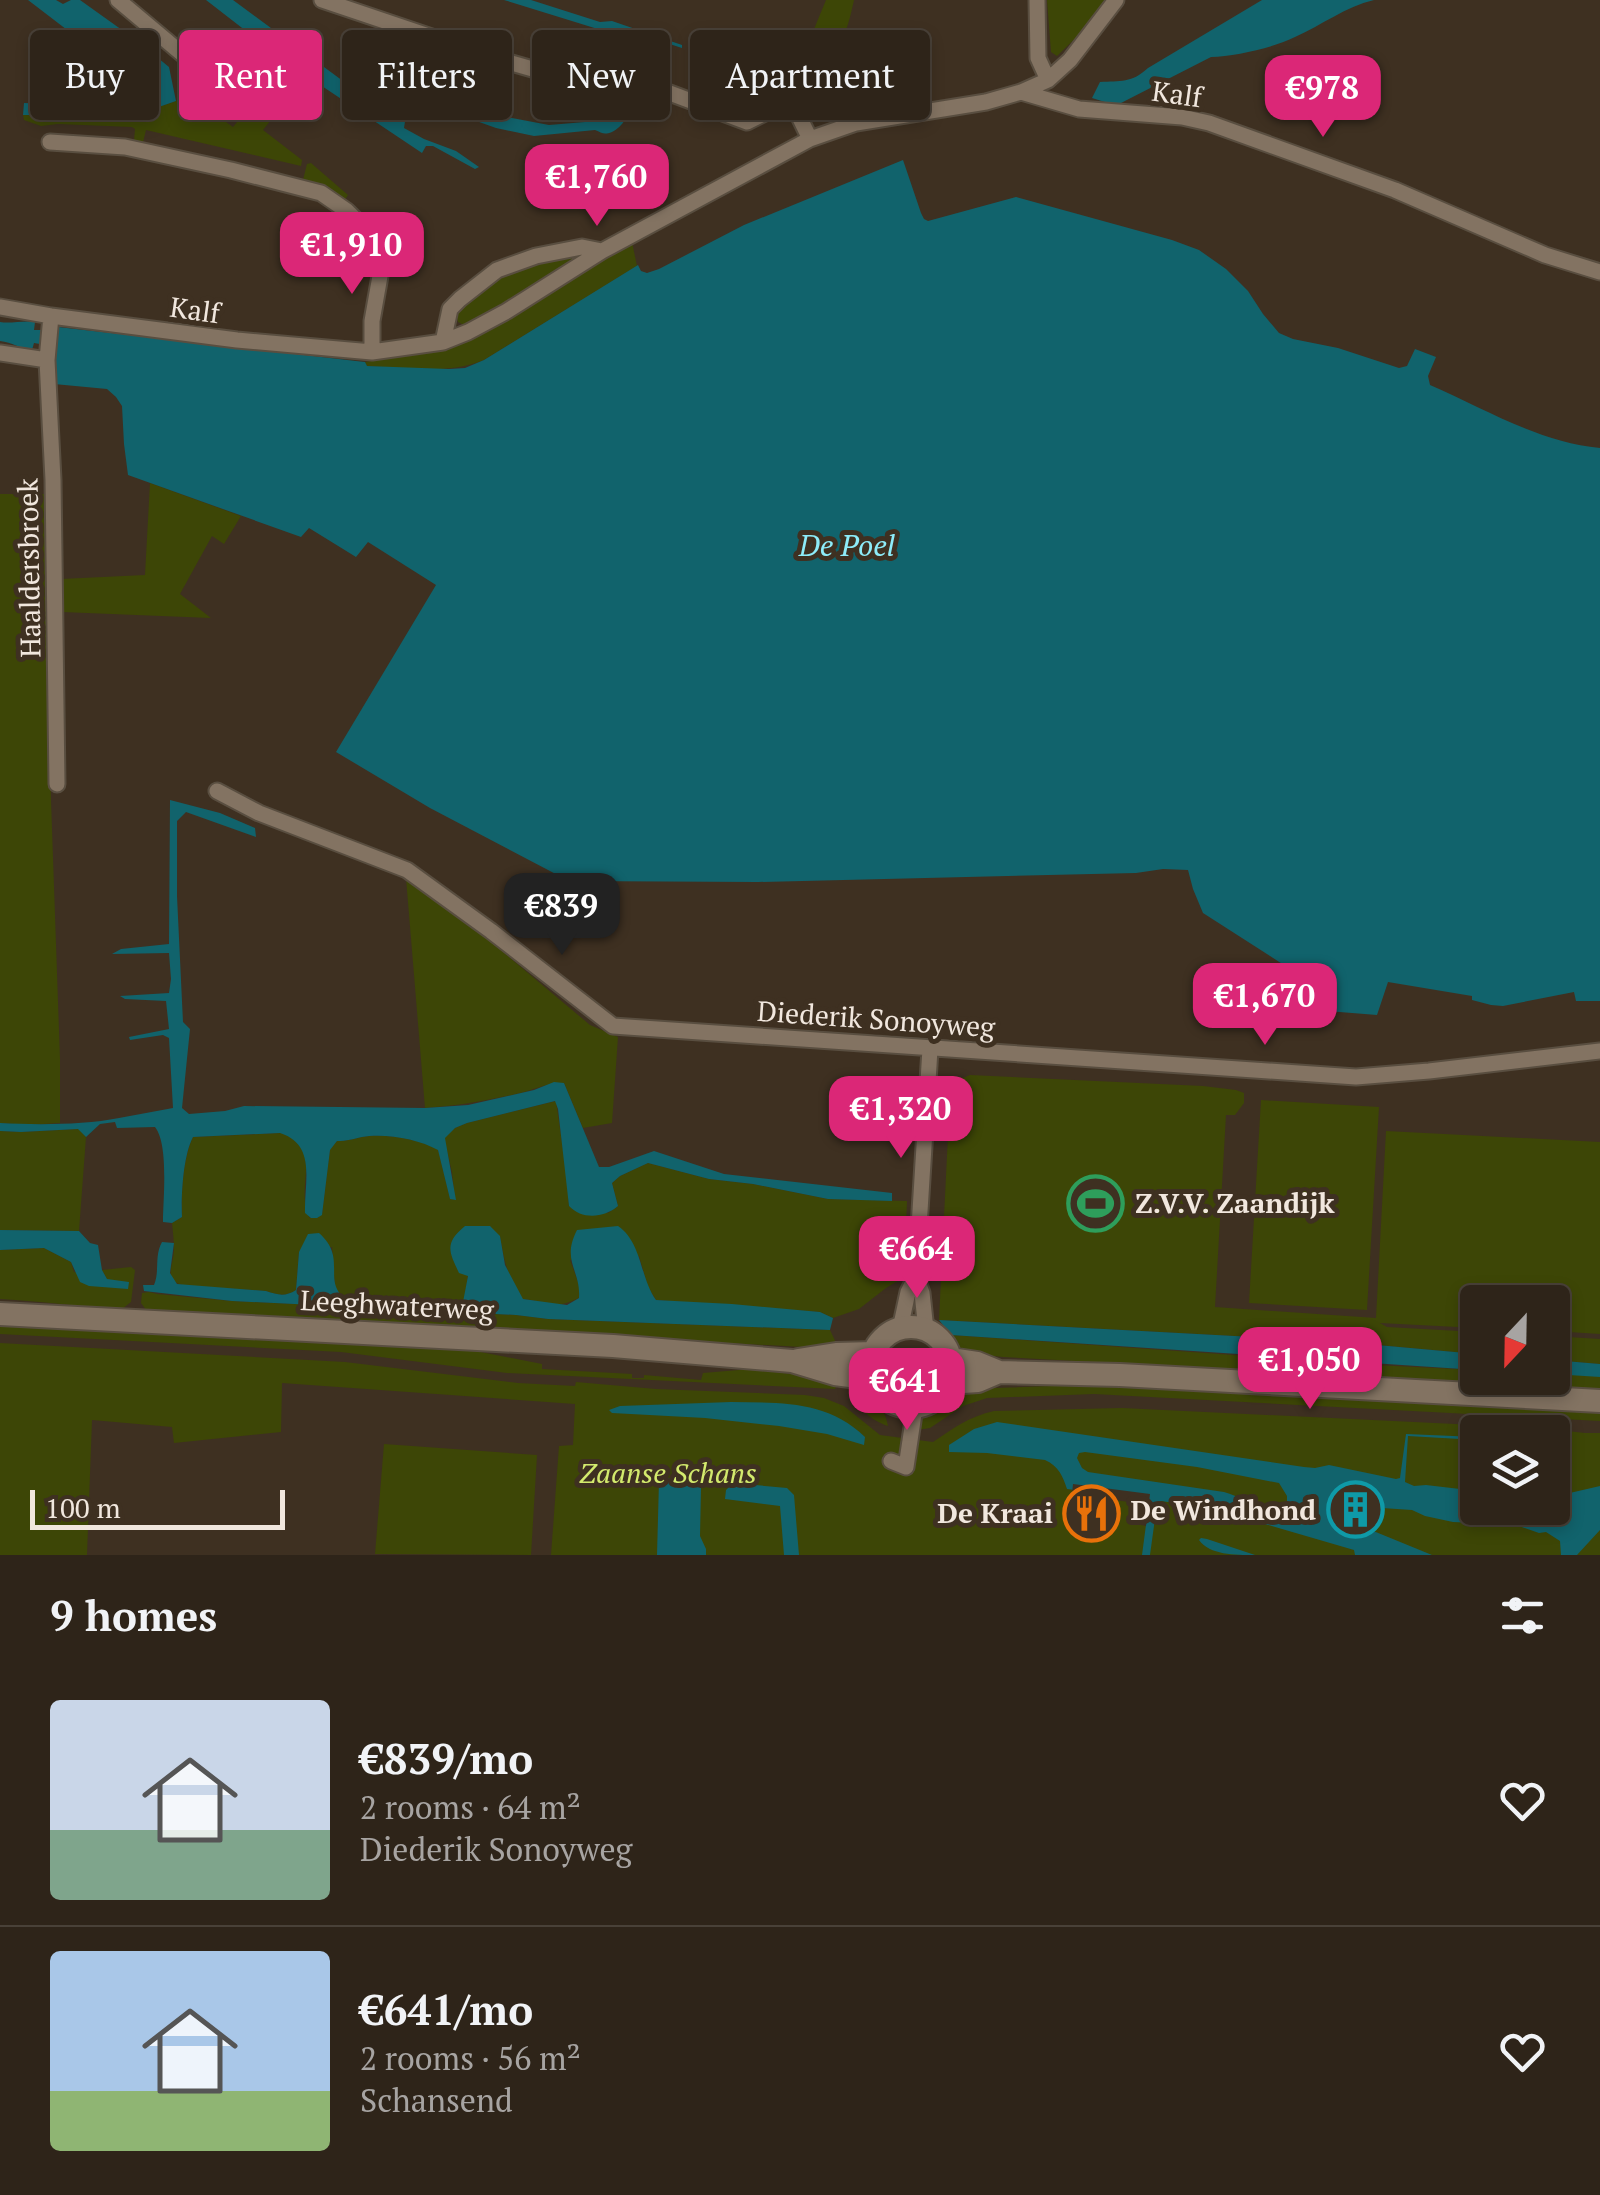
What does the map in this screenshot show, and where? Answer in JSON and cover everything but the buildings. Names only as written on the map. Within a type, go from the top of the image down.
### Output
[{"type":"main road","name":"Leeghwaterweg","points":[[0,1314],[613,1346],[792,1361],[835,1374],[873,1379]]},
{"type":"main road","points":[[900,1329],[926,1330],[942,1342],[949,1371],[940,1394],[917,1407],[894,1404],[873,1379],[874,1352],[889,1334],[900,1329]]},
{"type":"main road","name":"Leeghwaterweg","points":[[792,1361],[874,1352]]},
{"type":"main road","points":[[949,1371],[978,1381],[999,1372],[1120,1375],[1600,1401]]},
{"type":"street","points":[[118,0],[179,51]]},
{"type":"street","points":[[322,0],[494,58],[627,89],[651,86],[747,122],[791,100],[810,139]]},
{"type":"street","points":[[1037,0],[1038,58],[1048,80]]},
{"type":"street","name":"Kalf","points":[[0,306],[50,319],[372,352],[444,342],[507,311],[602,252],[810,139],[856,123],[986,102],[1048,80],[1070,60],[1116,0]]},
{"type":"street","name":"Kalf","points":[[1021,92],[1079,109],[1182,117],[1209,123],[1395,190],[1545,254],[1600,272]]},
{"type":"street","points":[[50,142],[124,147],[321,193],[347,211],[385,248],[372,322],[372,352]]},
{"type":"street","name":"Kalf","points":[[444,342],[450,309],[498,270],[536,256],[582,248],[602,252]]},
{"type":"street","name":"Haaldersbroek","points":[[50,319],[47,356],[58,784]]},
{"type":"street","points":[[0,353],[47,356]]},
{"type":"street","name":"Diederik Sonoyweg","points":[[216,790],[259,814],[407,870],[613,1026],[1356,1076],[1600,1052]]},
{"type":"street","points":[[926,1330],[916,1276],[930,1048]]},
{"type":"street","points":[[900,1329],[908,1292],[916,1276]]},
{"type":"street","points":[[899,1464],[917,1407]]},
{"type":"green space","points":[[826,0],[854,0],[846,30],[814,30]]},
{"type":"green space","points":[[1047,0],[1106,0],[1089,25],[1057,56],[1051,52]]},
{"type":"green space","points":[[179,98],[179,120],[223,120],[233,127],[239,120],[271,120],[263,130],[302,160],[301,166],[146,130],[143,142],[134,141],[132,127],[41,126],[24,120],[23,115],[30,115],[30,120],[159,120],[159,107]]},
{"type":"green space","points":[[311,163],[348,195],[344,201],[322,185],[303,180],[307,164]]},
{"type":"green space","points":[[632,242],[637,266],[484,360],[455,368],[426,369],[367,366],[365,362],[426,352],[487,329]]},
{"type":"green space","points":[[584,252],[586,256],[473,325],[458,322],[455,311],[504,277],[537,263]]},
{"type":"green space","points":[[150,483],[241,516],[224,544],[212,536],[180,594],[211,618],[62,612],[61,579],[145,575]]},
{"type":"green space","points":[[0,494],[45,494],[60,1123],[0,1123]]},
{"type":"green space","points":[[406,878],[428,889],[590,1025],[618,1037],[612,1123],[583,1128],[564,1083],[482,1101],[425,1108]]},
{"type":"green space","points":[[970,1075],[1203,1086],[1244,1093],[1244,1103],[1235,1115],[1226,1115],[1215,1307],[1376,1318],[1386,1131],[1600,1142],[1600,1334],[1570,1332],[1570,1285],[1460,1285],[1460,1327],[1380,1323],[1387,1327],[1460,1331],[1460,1352],[1344,1342],[939,1320],[950,1094],[955,1081]]},
{"type":"green space","name":"Z.V.V. Zaandijk","points":[[1261,1100],[1379,1107],[1367,1310],[1249,1303]]},
{"type":"green space","points":[[556,1101],[569,1206],[608,1213],[618,1206],[612,1183],[648,1163],[709,1179],[828,1199],[907,1201],[904,1277],[859,1309],[833,1318],[820,1312],[656,1300],[639,1256],[570,1260],[580,1297],[558,1304],[522,1299],[510,1277],[500,1237],[468,1275],[464,1302],[341,1295],[335,1289],[332,1247],[299,1252],[296,1290],[285,1294],[187,1286],[172,1278],[172,1223],[182,1217],[185,1165],[193,1137],[281,1133],[294,1140],[305,1159],[306,1206],[310,1218],[317,1218],[322,1214],[330,1149],[337,1141],[391,1136],[438,1149],[450,1198],[455,1200],[444,1138],[467,1123]]},
{"type":"green space","points":[[79,1129],[86,1137],[79,1231],[0,1230],[0,1131]]},
{"type":"green space","points":[[44,1248],[71,1262],[74,1272],[107,1279],[102,1270],[131,1267],[135,1270],[131,1302],[122,1309],[0,1299],[0,1250]]},
{"type":"green space","points":[[142,1293],[232,1301],[548,1319],[830,1330],[839,1349],[147,1311],[141,1303]]},
{"type":"green space","points":[[0,1324],[460,1348],[542,1364],[542,1369],[632,1374],[632,1378],[644,1375],[701,1380],[703,1373],[751,1369],[839,1380],[835,1389],[507,1373],[341,1352],[0,1334]]},
{"type":"green space","points":[[951,1335],[1460,1369],[1460,1382],[1003,1357],[967,1353],[953,1343]]},
{"type":"green space","points":[[1570,1337],[1600,1339],[1600,1364],[1570,1361]]},
{"type":"green space","name":"Zaanse Schans","points":[[0,1343],[345,1362],[518,1383],[575,1386],[576,1382],[805,1395],[844,1406],[880,1435],[933,1442],[969,1420],[994,1411],[1122,1408],[1460,1424],[1460,1525],[1570,1525],[1570,1431],[1600,1433],[1600,1555],[551,1555],[559,1446],[573,1445],[575,1404],[282,1383],[281,1432],[174,1443],[172,1427],[92,1420],[87,1555],[0,1555]]},
{"type":"green space","points":[[1570,1374],[1600,1375],[1600,1390],[1570,1388]]},
{"type":"green space","points":[[1108,1384],[1600,1411],[1600,1421],[1570,1419],[1570,1415],[1488,1415],[1094,1394],[987,1398],[963,1406],[930,1428],[917,1430],[936,1404],[965,1389]]},
{"type":"green space","points":[[856,1386],[877,1402],[888,1426],[858,1405],[848,1387]]},
{"type":"green space","points":[[384,1444],[537,1455],[531,1555],[375,1554]]},
{"type":"water","points":[[28,0],[56,0],[63,4],[80,0],[122,30],[97,28],[67,30]]},
{"type":"water","points":[[206,0],[233,0],[274,30],[245,30]]},
{"type":"water","points":[[504,0],[531,0],[600,22],[612,21],[638,30],[601,30]]},
{"type":"water","points":[[1262,0],[1374,0],[1276,45],[1211,57],[1121,103],[1092,98],[1100,82],[1137,76]]},
{"type":"water","points":[[159,59],[169,67],[176,101],[159,107]]},
{"type":"water","points":[[322,66],[342,80],[342,99],[322,86]]},
{"type":"water","points":[[24,103],[30,103],[30,115],[23,115]]},
{"type":"water","points":[[512,118],[549,125],[625,120],[609,133],[595,130],[534,136],[474,120]]},
{"type":"water","points":[[373,120],[405,120],[404,128],[456,151],[479,167],[475,169],[433,146],[426,146],[422,153]]},
{"type":"water","name":"De Poel","points":[[903,160],[921,213],[928,221],[1016,197],[1172,240],[1199,250],[1226,269],[1279,333],[1399,368],[1407,366],[1415,349],[1436,357],[1428,376],[1430,385],[1534,432],[1600,448],[1600,1001],[1576,1001],[1574,992],[1491,1005],[1472,1000],[1472,996],[1388,982],[1377,1015],[1327,1011],[1328,986],[1309,990],[1287,967],[1203,913],[1188,870],[758,882],[569,881],[430,808],[336,752],[436,585],[368,542],[356,557],[309,528],[301,537],[128,475],[122,406],[116,397],[107,389],[54,384],[54,351],[40,349],[40,344],[34,343],[32,350],[0,341],[0,322],[35,322],[34,330],[58,327],[365,362],[367,366],[465,368],[638,265],[647,273],[659,269],[744,225]]},
{"type":"water","points":[[170,800],[220,813],[255,828],[256,837],[186,812],[177,821],[183,1022],[190,1029],[182,1108],[189,1114],[244,1106],[468,1105],[554,1082],[564,1083],[599,1167],[654,1151],[724,1174],[892,1193],[892,1201],[828,1199],[709,1179],[648,1163],[612,1183],[618,1206],[600,1215],[580,1214],[569,1206],[555,1101],[467,1123],[445,1138],[456,1200],[450,1199],[438,1150],[391,1136],[337,1141],[330,1150],[322,1215],[317,1218],[305,1213],[306,1166],[304,1155],[292,1139],[280,1133],[193,1137],[185,1165],[182,1217],[172,1223],[163,1222],[164,1159],[155,1127],[117,1128],[115,1122],[100,1124],[86,1137],[78,1129],[0,1131],[0,1123],[91,1122],[173,1108],[169,1038],[129,1037],[169,1029],[166,1001],[120,996],[169,993],[169,953],[112,954],[121,949],[169,944]]},
{"type":"water","points":[[465,1226],[490,1226],[500,1236],[505,1265],[523,1299],[567,1305],[579,1298],[571,1258],[577,1230],[618,1226],[632,1241],[656,1300],[820,1312],[833,1318],[830,1330],[548,1319],[232,1301],[144,1291],[143,1285],[154,1285],[162,1242],[174,1243],[170,1273],[177,1284],[288,1294],[296,1290],[299,1252],[308,1234],[319,1233],[332,1250],[335,1281],[341,1295],[463,1302],[468,1276],[459,1273],[450,1248]]},
{"type":"water","points":[[0,1230],[79,1231],[90,1243],[98,1245],[107,1279],[129,1282],[128,1289],[80,1282],[71,1262],[44,1248],[0,1250]]},
{"type":"water","points":[[939,1320],[1344,1342],[1460,1352],[1460,1369],[951,1335]]},
{"type":"water","points":[[1570,1361],[1600,1364],[1600,1377],[1570,1375]]},
{"type":"water","points":[[731,1402],[819,1410],[850,1425],[865,1437],[864,1445],[779,1426],[609,1410],[620,1406]]},
{"type":"water","points":[[997,1422],[1304,1467],[1329,1465],[1396,1479],[1400,1478],[1406,1434],[1460,1436],[1408,1436],[1405,1482],[1460,1489],[1460,1522],[1359,1501],[1333,1501],[1332,1510],[1344,1519],[1432,1555],[1355,1555],[1354,1550],[1227,1513],[1216,1521],[1204,1517],[1202,1507],[1161,1501],[1157,1504],[1150,1555],[1142,1555],[1147,1499],[1067,1489],[1057,1469],[1045,1460],[949,1452],[949,1445],[974,1429]],"holes":[[[1085,1452],[1279,1483],[1287,1504],[1263,1505],[1224,1492],[1088,1472],[1077,1458]]]},
{"type":"water","points":[[674,1477],[693,1480],[701,1488],[700,1536],[706,1555],[657,1555],[659,1481]]},
{"type":"water","points":[[733,1483],[787,1488],[794,1495],[799,1555],[784,1555],[780,1506],[725,1499],[726,1490]]},
{"type":"water","points":[[1600,1486],[1600,1530],[1577,1555],[1561,1555],[1560,1541],[1546,1532],[1516,1525],[1570,1525],[1570,1493]]},
{"type":"water","points":[[1201,1538],[1255,1555],[1216,1551],[1204,1545]]},
{"type":"pier","points":[[1073,1484],[1150,1494],[1146,1526],[1141,1525],[1143,1504],[1072,1494]]},
{"type":"place","name":"Z.V.V. Zaandijk","points":[[1096,1203]]},
{"type":"place","name":"De Windhond","points":[[1355,1510]]},
{"type":"place","name":"De Kraai","points":[[1092,1513]]}]
